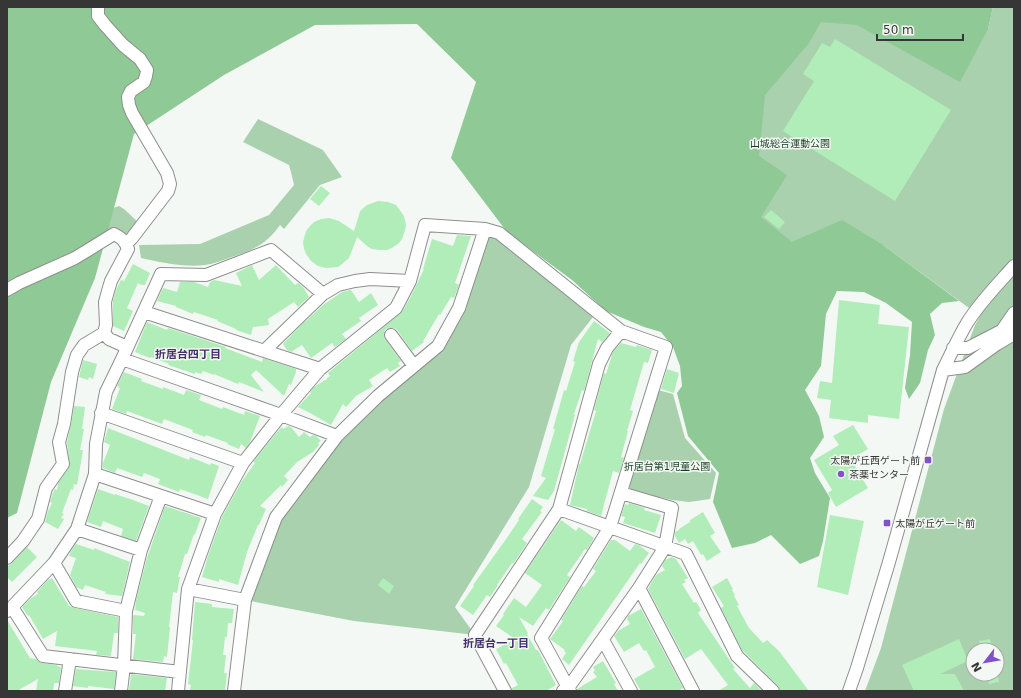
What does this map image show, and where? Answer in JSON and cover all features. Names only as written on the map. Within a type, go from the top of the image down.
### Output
[{"type":"street","points":[[98,7],[98,16],[105,25],[123,45],[140,59],[147,70],[144,82],[131,91],[128,97],[129,105],[132,113],[167,173],[170,184],[168,191],[153,211],[130,241],[126,242]]},
{"type":"street","points":[[178,691],[188,589],[215,514],[243,463],[320,369],[385,328],[410,281],[425,225],[485,229],[499,233],[622,331],[666,347],[610,527],[541,638],[567,690],[639,588],[665,547],[672,508],[621,493]]},
{"type":"street","points":[[234,691],[245,600],[276,517],[337,436],[378,396],[438,346],[459,308],[485,229]]},
{"type":"street","points":[[7,290],[19,283],[75,258],[114,234],[121,237],[126,242],[128,249],[111,281],[105,302],[106,325],[104,333],[84,345],[77,355],[72,372],[64,424],[59,442],[63,464],[46,488],[38,520],[23,541],[7,558]]},
{"type":"street","points":[[180,672],[43,656],[10,609],[54,563],[76,529],[95,474],[96,444],[106,392],[161,274],[206,275],[271,250],[323,294]]},
{"type":"street","points":[[849,691],[889,562],[944,370],[953,348],[967,323],[979,306],[1014,266]]},
{"type":"street","points":[[264,351],[323,294],[338,285],[370,279],[410,281]]},
{"type":"street","points":[[144,312],[320,369]]},
{"type":"street","points":[[953,348],[968,348],[1001,331],[1013,317]]},
{"type":"street","points":[[385,328],[414,366]]},
{"type":"street","points":[[505,691],[475,635],[559,509],[599,364],[607,348],[622,331]]},
{"type":"street","points":[[104,333],[109,339],[127,347]]},
{"type":"street","points":[[964,367],[1014,334]]},
{"type":"street","points":[[944,370],[964,367],[1002,351],[1014,343]]},
{"type":"street","points":[[122,359],[337,436]]},
{"type":"street","points":[[102,413],[243,463]]},
{"type":"street","points":[[95,474],[215,514]]},
{"type":"street","points":[[121,691],[124,665],[126,611],[141,550],[161,496]]},
{"type":"street","points":[[559,509],[686,554],[737,656],[773,691]]},
{"type":"street","points":[[76,529],[141,550]]},
{"type":"street","points":[[54,563],[76,601],[126,611]]},
{"type":"street","points":[[639,588],[693,691]]},
{"type":"street","points":[[188,589],[245,600]]},
{"type":"street","points":[[603,640],[631,691]]},
{"type":"street","points":[[65,691],[70,659]]},
{"type":"green space","points":[[7,7],[993,7],[988,29],[960,82],[857,25],[821,22],[809,43],[765,95],[759,156],[787,175],[761,217],[792,242],[842,220],[883,245],[959,301],[942,303],[930,314],[935,335],[928,350],[920,383],[909,399],[905,388],[910,355],[912,322],[886,303],[864,292],[837,291],[826,314],[821,366],[805,390],[819,416],[824,437],[810,458],[815,473],[830,498],[819,556],[800,564],[771,535],[755,543],[732,548],[713,502],[719,473],[688,436],[677,393],[682,386],[680,366],[673,347],[661,332],[644,327],[606,311],[572,280],[507,232],[451,158],[476,82],[417,24],[315,25],[224,75],[134,134],[95,278],[51,382],[17,513],[7,518]]},
{"type":"green space","name":"山城総合運動公園","points":[[749,7],[988,29],[993,7],[1014,7],[1014,691],[865,691],[881,648],[944,409],[975,325],[980,316],[883,245],[785,302],[609,137]]},
{"type":"green space","points":[[258,119],[323,150],[342,177],[320,185],[284,229],[280,225],[265,242],[247,252],[215,263],[198,266],[173,264],[141,258],[139,245],[200,244],[269,215],[294,185],[289,165],[243,142]]},
{"type":"green space","points":[[119,206],[139,223],[128,236],[114,228],[110,231],[28,257],[95,214]]},
{"type":"green space","points":[[485,229],[597,312],[571,345],[529,487],[455,607],[475,635],[354,621],[245,600],[276,517],[337,436],[438,345]]},
{"type":"green space","name":"折居台第1児童公園","points":[[658,390],[673,394],[685,438],[716,473],[710,499],[689,502],[672,500],[631,491],[628,483]]},
{"type":"building","points":[[835,39],[951,110],[895,201],[783,131],[814,81],[803,74],[822,43],[830,47]]},
{"type":"building","points":[[321,186],[330,193],[319,206],[310,199]]},
{"type":"building","points":[[378,201],[396,205],[404,216],[406,225],[402,239],[399,243],[387,250],[372,249],[357,237],[349,258],[338,267],[326,268],[318,266],[311,261],[306,254],[303,242],[306,231],[314,222],[329,218],[339,221],[354,231],[360,211],[367,205]]},
{"type":"building","points":[[771,210],[785,222],[779,229],[764,217]]},
{"type":"building","points":[[457,235],[471,236],[455,283],[459,285],[454,298],[451,297],[440,315],[439,314],[423,341],[424,342],[412,351],[397,330],[394,328],[386,329],[384,332],[385,339],[401,361],[398,363],[400,366],[390,372],[387,368],[369,380],[373,386],[356,396],[346,407],[343,404],[331,425],[298,407],[311,393],[310,392],[314,387],[327,380],[326,379],[330,376],[328,373],[402,312],[424,269],[432,239],[453,246]]},
{"type":"building","points":[[133,264],[150,273],[145,285],[138,283],[127,308],[133,311],[124,331],[113,326],[113,300],[121,280],[124,281]]},
{"type":"building","points":[[252,265],[259,280],[276,265],[295,285],[298,283],[303,287],[309,297],[298,307],[294,302],[268,319],[269,325],[253,327],[251,335],[236,330],[217,321],[218,320],[194,312],[193,314],[176,306],[157,301],[163,288],[177,292],[180,282],[194,282],[208,287],[210,282],[214,280],[242,286],[236,273]]},
{"type":"building","points":[[351,290],[359,302],[371,293],[378,305],[359,318],[361,321],[342,334],[346,339],[335,347],[332,343],[311,358],[302,345],[291,352],[287,350],[283,344],[303,323],[323,305],[342,292]]},
{"type":"building","points":[[839,300],[880,305],[878,324],[909,327],[899,419],[868,415],[868,423],[829,418],[831,400],[817,398],[820,381],[832,383]]},
{"type":"building","points":[[594,321],[610,333],[602,342],[598,339],[584,391],[582,390],[574,414],[575,415],[554,491],[548,500],[533,496],[546,478],[541,476],[555,429],[553,429],[564,390],[566,391],[575,362],[573,361],[579,342]]},
{"type":"building","points":[[147,322],[167,330],[168,328],[226,347],[225,348],[262,362],[263,358],[296,369],[291,385],[289,384],[284,396],[256,370],[251,375],[264,392],[239,382],[238,384],[203,371],[201,374],[195,372],[195,374],[135,352]]},
{"type":"building","points":[[621,343],[636,347],[637,345],[652,350],[648,363],[644,362],[630,410],[633,411],[621,457],[624,458],[619,473],[613,471],[601,516],[587,511],[587,509],[570,505],[579,464],[596,411],[594,410],[604,373],[606,374],[613,352]]},
{"type":"building","points":[[83,360],[97,364],[93,379],[89,377],[88,380],[79,377]]},
{"type":"building","points":[[667,369],[679,373],[674,393],[661,389]]},
{"type":"building","points":[[124,372],[142,379],[141,381],[163,389],[163,387],[184,395],[186,390],[201,395],[199,400],[222,409],[223,407],[244,415],[245,411],[260,416],[250,442],[246,448],[241,444],[239,449],[227,444],[228,443],[206,435],[205,437],[192,432],[193,430],[164,419],[162,424],[127,411],[126,414],[112,409],[120,388],[117,386]]},
{"type":"building","points":[[74,406],[85,407],[82,429],[84,429],[80,450],[83,450],[77,485],[74,484],[73,490],[71,489],[62,513],[64,514],[61,518],[64,519],[58,529],[45,522],[52,503],[50,502],[54,490],[57,490],[58,483],[70,466],[67,442]]},
{"type":"building","name":"茶薬センター","points":[[853,425],[868,449],[851,459],[868,488],[836,507],[828,493],[832,490],[814,460],[839,445],[833,436]]},
{"type":"building","points":[[288,426],[291,427],[299,437],[304,432],[310,437],[313,435],[316,436],[321,441],[318,443],[319,445],[313,452],[297,462],[284,476],[288,480],[260,506],[266,509],[247,552],[238,585],[219,579],[219,582],[202,577],[222,517],[242,481],[255,463],[253,462],[279,430],[282,427],[283,429]]},
{"type":"building","points":[[108,428],[189,460],[190,457],[210,465],[211,463],[219,466],[208,499],[180,489],[179,492],[158,484],[160,479],[144,473],[142,477],[117,468],[115,473],[103,468],[103,463],[110,445],[104,442]]},
{"type":"building","points":[[98,489],[149,506],[136,541],[121,536],[123,529],[103,521],[101,527],[87,522]]},
{"type":"building","points":[[532,499],[543,507],[540,511],[542,512],[522,539],[527,543],[490,597],[487,595],[473,615],[460,606]]},
{"type":"building","points":[[629,503],[645,508],[644,510],[661,515],[655,533],[623,523],[625,517],[621,516],[625,504],[628,505]]},
{"type":"building","points":[[165,506],[201,518],[187,554],[185,554],[178,577],[180,577],[177,593],[173,592],[167,657],[164,656],[163,662],[133,659],[136,634],[133,634],[133,616],[144,616],[145,613],[135,610],[136,601],[147,558]]},
{"type":"building","points":[[703,512],[715,533],[710,536],[721,552],[707,561],[703,554],[701,555],[693,541],[688,544],[685,539],[679,543],[675,536],[675,532]]},
{"type":"building","points":[[830,515],[864,521],[848,595],[817,587]]},
{"type":"building","points":[[561,520],[576,531],[579,527],[594,538],[587,550],[585,549],[567,575],[570,577],[549,610],[546,608],[533,626],[519,617],[556,685],[546,691],[512,691],[512,688],[518,685],[506,663],[504,664],[496,649],[515,639],[496,626],[514,598],[526,607],[542,585],[525,573]]},
{"type":"building","points":[[611,540],[615,540],[630,551],[635,544],[639,545],[649,553],[641,564],[640,563],[569,665],[562,659],[566,653],[564,651],[565,650],[550,639],[563,621],[561,620],[582,586],[584,587],[596,571],[593,569]]},
{"type":"building","points":[[76,544],[94,550],[94,548],[130,562],[122,596],[105,594],[106,592],[85,585],[83,590],[76,587],[70,575],[76,558],[69,556]]},
{"type":"building","points":[[27,547],[37,557],[12,582],[7,577],[7,567]]},
{"type":"building","points":[[671,557],[676,559],[688,578],[684,580],[686,582],[682,584],[694,603],[696,602],[701,610],[698,613],[735,668],[733,669],[750,688],[754,683],[762,691],[718,691],[728,685],[701,649],[685,659],[648,589],[656,575],[665,570],[662,566],[665,560]]},
{"type":"building","points":[[52,578],[69,606],[118,617],[118,633],[114,633],[111,656],[96,655],[97,651],[55,646],[57,631],[43,639],[29,615],[28,616],[22,607],[31,598],[38,594],[37,592],[48,580]]},
{"type":"building","points":[[383,578],[394,586],[389,594],[378,585]]},
{"type":"building","points":[[727,578],[739,605],[737,606],[749,628],[763,643],[767,640],[779,651],[809,691],[780,691],[778,686],[742,650],[721,608],[724,606],[712,587]]},
{"type":"building","points":[[195,602],[212,604],[212,607],[234,609],[232,623],[228,623],[223,655],[226,655],[224,673],[227,673],[225,691],[190,691],[191,685],[188,684],[193,640]]},
{"type":"building","points":[[641,609],[683,688],[678,691],[641,691],[634,679],[655,667],[646,650],[644,651],[639,643],[624,652],[614,636],[618,631],[630,624],[627,619],[628,616]]},
{"type":"building","points":[[7,620],[30,658],[36,659],[42,663],[61,667],[59,683],[54,683],[53,691],[36,691],[38,679],[17,691],[7,691]]},
{"type":"building","points":[[959,639],[965,654],[965,662],[940,674],[955,674],[964,691],[914,691],[902,665]]},
{"type":"building","points":[[990,639],[991,642],[979,642]]},
{"type":"building","points":[[603,661],[616,683],[614,684],[618,691],[577,691],[577,689],[597,677],[593,672],[595,671],[593,667]]},
{"type":"building","points":[[76,669],[116,672],[114,689],[73,686]]},
{"type":"building","points":[[131,674],[167,678],[165,691],[129,691]]},
{"type":"building","points":[[989,682],[999,682],[989,684]]},
{"type":"place","name":"太陽が丘西ゲート前","points":[[928,460]]},
{"type":"place","name":"茶薬センター","points":[[841,474]]},
{"type":"place","name":"太陽が丘ゲート前","points":[[887,523]]},
{"type":"district","name":"折居台四丁目","points":[[188,354]]},
{"type":"district","name":"折居台一丁目","points":[[496,643]]}]
